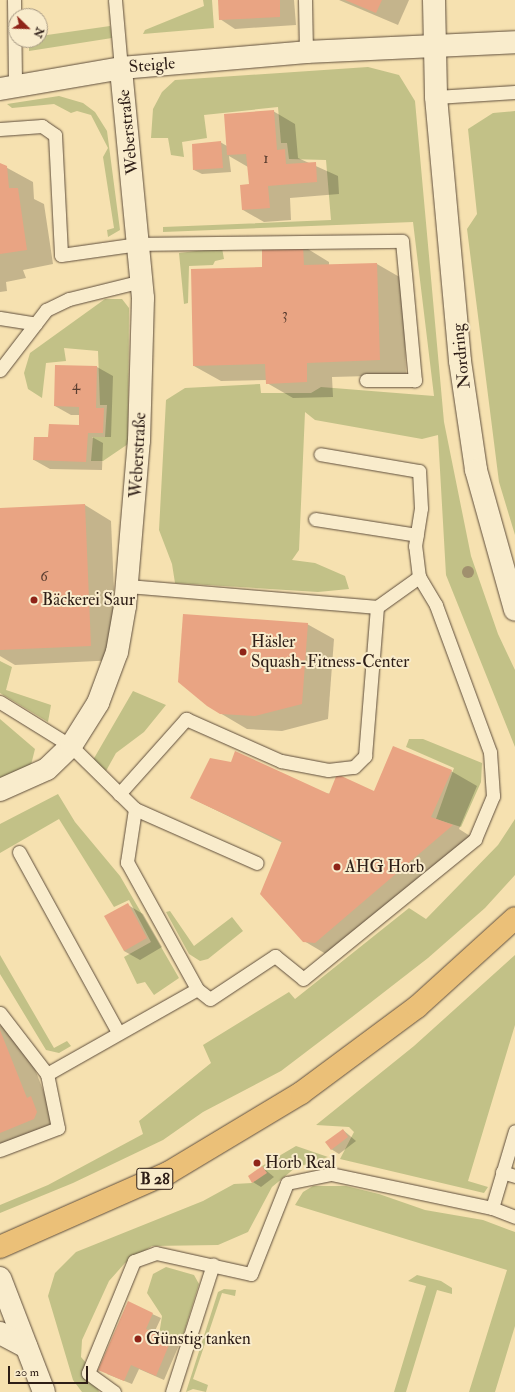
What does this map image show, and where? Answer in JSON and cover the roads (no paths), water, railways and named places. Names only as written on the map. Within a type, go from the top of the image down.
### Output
[{"type":"main road","name":"B 28","points":[[0,1247],[168,1173],[301,1093],[417,1007],[515,918]]},
{"type":"street","name":"Nordring","points":[[434,0],[433,46],[436,97],[460,361],[476,470],[515,610]]},
{"type":"street","name":"Steigle","points":[[7,87],[121,68],[306,52],[515,42]]},
{"type":"street","name":"Weberstraße","points":[[0,790],[47,769],[71,746],[98,703],[117,652],[128,586],[139,441],[142,281],[121,68]]},
{"type":"street","points":[[0,1278],[44,1392]]},
{"type":"street","points":[[0,1333],[26,1347]]},
{"type":"lane","points":[[7,87],[14,0]]},
{"type":"lane","points":[[115,0],[121,68]]},
{"type":"lane","points":[[305,0],[306,52]]},
{"type":"lane","points":[[436,97],[515,92]]},
{"type":"lane","points":[[0,129],[42,126],[55,135],[61,255],[138,244],[402,241],[415,380],[366,380]]},
{"type":"lane","points":[[0,370],[46,310],[69,299],[142,281]]},
{"type":"lane","points":[[0,318],[36,324]]},
{"type":"lane","points":[[135,809],[127,862],[198,990],[210,999],[275,956],[303,979],[476,839],[493,796],[490,752],[436,604],[419,577],[417,535],[421,508],[419,471],[320,454]]},
{"type":"lane","points":[[315,519],[417,535]]},
{"type":"lane","points":[[128,586],[377,607],[419,577]]},
{"type":"lane","points":[[119,794],[186,719],[281,761],[328,770],[354,768],[366,756],[377,607]]},
{"type":"lane","points":[[0,702],[71,746],[135,809],[257,863]]},
{"type":"lane","points":[[19,852],[118,1032]]},
{"type":"lane","points":[[47,1074],[118,1032],[198,990]]},
{"type":"lane","points":[[0,1013],[47,1074],[58,1128],[0,1150]]},
{"type":"lane","points":[[492,1208],[509,1174],[515,1131]]},
{"type":"lane","points":[[114,1392],[88,1373],[134,1261],[156,1254],[213,1264],[252,1274],[287,1183],[331,1174],[492,1208],[515,1217]]},
{"type":"lane","points":[[172,1392],[213,1264]]},
{"type":"place","name":"Bäckerei Saur","points":[[34,600]]},
{"type":"place","name":"Häsler Squash-Fitness-Center","points":[[243,652]]},
{"type":"place","name":"AHG Horb","points":[[337,867]]},
{"type":"place","name":"Horb Real","points":[[257,1163]]},
{"type":"place","name":"Günstig tanken","points":[[138,1339]]}]
